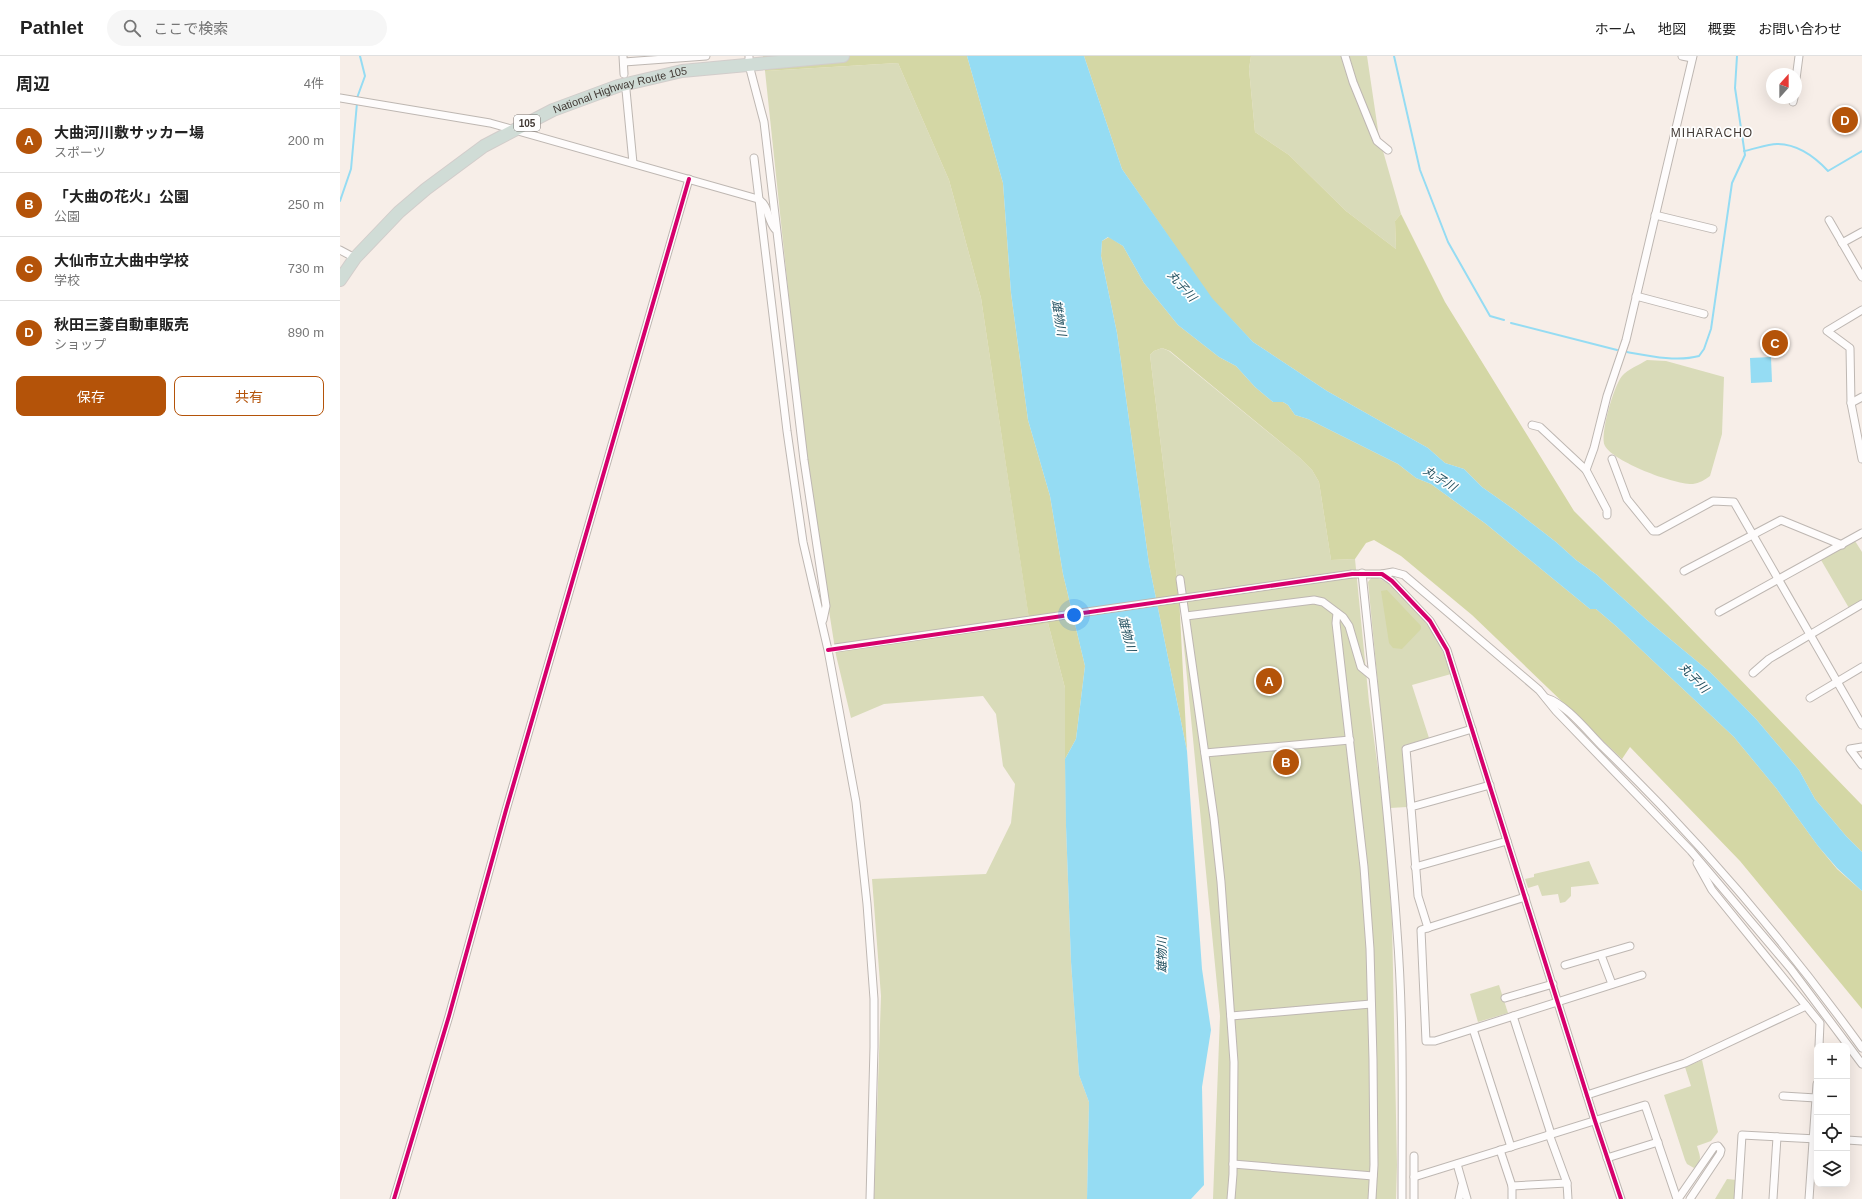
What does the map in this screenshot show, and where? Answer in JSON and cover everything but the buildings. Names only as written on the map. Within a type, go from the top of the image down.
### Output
[{"type":"highway","name":"National Highway Route 105","points":[[340,280],[355,258],[399,212],[426,189],[484,146],[553,110],[618,86],[682,71],[749,60],[765,63],[843,56]]},
{"type":"street","points":[[624,74],[623,59],[706,56]]},
{"type":"street","points":[[1344,56],[1377,141],[1388,150]]},
{"type":"street","points":[[1586,470],[1594,448],[1607,396],[1626,340],[1692,57],[1682,56]]},
{"type":"street","points":[[1797,68],[1799,56]]},
{"type":"street","points":[[749,60],[764,122],[804,460],[826,606],[822,624]]},
{"type":"street","points":[[626,90],[633,163]]},
{"type":"street","points":[[340,98],[490,123],[515,129],[758,199],[766,208],[772,226],[776,230]]},
{"type":"street","points":[[754,158],[758,199],[770,280],[787,431],[803,542],[822,624],[831,649],[856,802],[867,904],[874,1007],[870,1199]]},
{"type":"street","points":[[394,1199],[689,179]]},
{"type":"street","points":[[1655,215],[1713,229]]},
{"type":"street","points":[[1829,220],[1862,276]]},
{"type":"street","points":[[1842,243],[1862,232]]},
{"type":"street","points":[[340,250],[355,258]]},
{"type":"street","points":[[1636,296],[1704,314]]},
{"type":"street","points":[[1862,310],[1827,331],[1850,348],[1851,403],[1862,459]]},
{"type":"street","points":[[1851,403],[1862,397]]},
{"type":"street","points":[[1532,425],[1540,427],[1586,470],[1607,510],[1607,515]]},
{"type":"street","points":[[1612,459],[1627,499],[1653,531],[1658,531],[1713,501],[1734,502],[1862,725]]},
{"type":"street","points":[[1684,571],[1781,520],[1842,545]]},
{"type":"street","points":[[1718,612],[1862,533]]},
{"type":"street","points":[[831,649],[1352,574],[1382,574],[1393,572],[1404,575],[1539,690],[1556,711],[1690,851],[1759,930],[1828,1016],[1862,1064]]},
{"type":"street","points":[[1362,573],[1398,932],[1402,1041],[1402,1199]]},
{"type":"street","points":[[1382,574],[1392,581],[1430,621],[1447,650],[1553,984],[1594,1121],[1621,1199]]},
{"type":"street","points":[[1180,579],[1214,818],[1231,1016],[1234,1062],[1233,1164],[1231,1199]]},
{"type":"street","points":[[1186,616],[1314,600],[1323,602],[1337,613],[1349,626],[1361,667],[1372,676]]},
{"type":"street","points":[[1753,673],[1769,659],[1861,606]]},
{"type":"street","points":[[1337,613],[1336,623],[1365,875],[1372,1004],[1372,1199]]},
{"type":"street","points":[[1810,698],[1862,667]]},
{"type":"street","points":[[1546,698],[1559,704],[1582,726],[1651,794],[1715,863],[1812,981],[1862,1048]]},
{"type":"street","points":[[1428,928],[1418,896],[1406,749],[1472,728]]},
{"type":"street","points":[[1205,753],[1350,740]]},
{"type":"street","points":[[1862,747],[1850,749],[1862,765]]},
{"type":"street","points":[[1411,807],[1490,785]]},
{"type":"street","points":[[1415,867],[1507,841]]},
{"type":"street","points":[[1690,851],[1712,890],[1819,1022],[1819,1043]]},
{"type":"street","points":[[1525,897],[1422,930],[1426,1041],[1435,1041],[1642,975]]},
{"type":"street","points":[[1565,965],[1630,946]]},
{"type":"street","points":[[1601,955],[1612,984]]},
{"type":"street","points":[[1505,998],[1553,984]]},
{"type":"street","points":[[1231,1016],[1372,1004]]},
{"type":"street","points":[[1587,1095],[1685,1063],[1806,1006]]},
{"type":"street","points":[[1513,1016],[1567,1183],[1568,1199]]},
{"type":"street","points":[[1819,1022],[1828,1016]]},
{"type":"street","points":[[1473,1029],[1510,1146]]},
{"type":"street","points":[[1783,1096],[1814,1098]]},
{"type":"street","points":[[1414,1177],[1645,1105],[1678,1199]]},
{"type":"street","points":[[1738,1199],[1742,1134],[1814,1139]]},
{"type":"street","points":[[1773,1199],[1777,1137]]},
{"type":"street","points":[[1850,1140],[1862,1141]]},
{"type":"street","points":[[1607,1158],[1658,1142]]},
{"type":"street","points":[[1678,1199],[1714,1147],[1718,1146],[1721,1150],[1720,1154],[1690,1199]]},
{"type":"street","points":[[1500,1150],[1512,1186],[1512,1199]]},
{"type":"street","points":[[1810,1199],[1814,1151]]},
{"type":"street","points":[[1414,1156],[1414,1199]]},
{"type":"street","points":[[1233,1164],[1373,1176]]},
{"type":"street","points":[[1457,1164],[1467,1199]]},
{"type":"street","points":[[1512,1186],[1567,1183]]},
{"type":"street","points":[[1459,1199],[1462,1185]]},
{"type":"green space","points":[[763,56],[967,56],[1003,183],[1011,293],[1028,420],[1050,496],[1063,574],[1085,666],[1076,739],[1065,759],[1065,688],[1048,623],[1030,626],[981,298],[949,180],[898,63],[765,71]]},
{"type":"green space","points":[[1084,56],[1251,56],[1249,69],[1255,132],[1289,155],[1346,211],[1396,249],[1395,221],[1401,214],[1445,302],[1574,511],[1668,605],[1862,805],[1862,852],[1846,836],[1815,799],[1799,770],[1756,719],[1710,672],[1647,620],[1597,575],[1576,560],[1556,542],[1516,511],[1482,487],[1464,469],[1445,463],[1428,448],[1327,391],[1253,342],[1211,298],[1122,169]]},
{"type":"green space","points":[[1251,56],[1367,56],[1379,137],[1401,214],[1395,221],[1396,249],[1346,211],[1289,155],[1255,132],[1249,69]]},
{"type":"green space","points":[[898,63],[949,180],[981,298],[1030,625],[1048,623],[1065,688],[1066,826],[1071,962],[1079,1075],[1089,1102],[1087,1199],[874,1199],[881,996],[872,879],[986,874],[1011,823],[1015,784],[1003,766],[996,714],[983,696],[884,704],[851,718],[836,655],[808,478],[765,71]]},
{"type":"green space","points":[[1109,237],[1123,246],[1144,283],[1178,325],[1219,357],[1236,366],[1255,387],[1273,402],[1283,402],[1288,405],[1295,415],[1308,419],[1398,464],[1416,478],[1431,484],[1486,524],[1590,609],[1596,609],[1734,737],[1776,788],[1818,846],[1837,869],[1862,891],[1862,1009],[1740,861],[1630,747],[1622,759],[1472,615],[1401,556],[1374,540],[1366,543],[1355,559],[1331,560],[1319,482],[1312,470],[1300,458],[1170,351],[1162,348],[1154,351],[1150,355],[1179,595],[1187,751],[1149,564],[1117,333],[1101,256],[1102,241]]},
{"type":"green space","points":[[1162,348],[1169,351],[1300,458],[1312,470],[1319,482],[1331,560],[1355,559],[1369,702],[1385,821],[1392,922],[1397,1165],[1396,1199],[1213,1199],[1220,1016],[1179,595],[1150,355],[1154,351]]},
{"type":"green space","points":[[1647,360],[1666,361],[1724,377],[1722,434],[1710,476],[1702,481],[1693,484],[1673,481],[1660,477],[1620,459],[1605,446],[1604,432],[1608,411],[1615,389],[1622,376],[1627,371]]},
{"type":"green space","points":[[1855,541],[1862,552],[1862,601],[1849,608],[1821,560]]},
{"type":"green space","points":[[1375,577],[1394,588],[1422,618],[1437,639],[1451,674],[1412,685],[1429,738],[1402,746],[1407,807],[1390,808],[1368,582],[1371,578]]},
{"type":"green space","points":[[1387,590],[1421,626],[1421,629],[1402,649],[1393,648],[1389,643],[1381,591]]},
{"type":"green space","points":[[1589,861],[1599,884],[1571,887],[1571,896],[1565,902],[1560,903],[1558,894],[1542,896],[1538,885],[1528,888],[1525,879],[1534,877],[1534,874]]},
{"type":"green space","points":[[1499,985],[1508,1013],[1478,1022],[1470,994]]},
{"type":"green space","points":[[1702,1060],[1718,1132],[1711,1141],[1697,1146],[1700,1161],[1694,1168],[1687,1164],[1685,1160],[1664,1095],[1691,1086],[1685,1067]]},
{"type":"green space","points":[[1727,1179],[1737,1180],[1736,1199],[1715,1199]]},
{"type":"water","points":[[967,56],[1084,56],[1122,169],[1212,298],[1253,342],[1327,391],[1428,448],[1445,463],[1464,469],[1482,487],[1516,511],[1556,542],[1576,560],[1597,575],[1647,620],[1710,672],[1756,719],[1799,770],[1815,799],[1846,836],[1862,852],[1862,891],[1837,868],[1818,846],[1776,788],[1734,737],[1616,626],[1596,609],[1590,609],[1486,524],[1431,484],[1416,478],[1398,464],[1308,419],[1295,415],[1288,405],[1283,402],[1273,402],[1255,387],[1236,366],[1219,357],[1178,325],[1144,283],[1123,246],[1108,237],[1102,241],[1101,256],[1117,333],[1149,564],[1187,751],[1202,969],[1211,1030],[1202,1087],[1204,1185],[1191,1199],[1087,1199],[1089,1102],[1079,1075],[1071,962],[1065,759],[1076,739],[1085,666],[1063,574],[1050,496],[1028,420],[1011,293],[1003,183]]},
{"type":"water","points":[[1771,357],[1772,382],[1751,383],[1750,358]]},
{"type":"waterway","points":[[357,98],[365,76],[360,56]]},
{"type":"waterway","points":[[1394,56],[1420,170],[1448,242],[1490,316],[1504,320]]},
{"type":"waterway","points":[[1627,352],[1663,358],[1690,358],[1699,356],[1704,349],[1711,329],[1732,183],[1745,155],[1735,88],[1737,56]]},
{"type":"waterway","points":[[340,201],[351,169],[357,103]]},
{"type":"waterway","points":[[1744,151],[1773,144],[1792,146],[1812,156],[1828,171],[1862,151]]},
{"type":"waterway","points":[[1511,323],[1617,350]]},
{"type":"cycle path","points":[[394,1199],[449,1016],[506,810],[689,179]]},
{"type":"cycle path","points":[[828,650],[1352,574],[1382,574],[1392,581],[1430,621],[1447,650],[1595,1121],[1621,1199]]},
{"type":"place","name":"秋田三菱自動車販売","points":[[1845,120]]},
{"type":"place","name":"大仙市立大曲中学校","points":[[1775,343]]},
{"type":"place","name":"大曲河川敷サッカー場","points":[[1269,681]]},
{"type":"place","name":"「大曲の花火」公園","points":[[1286,762]]},
{"type":"district","name":"MIHARACHO","points":[[1712,133]]},
{"type":"water label","name":"丸子川","points":[[1182,286]]},
{"type":"water label","name":"雄物川","points":[[1059,318]]},
{"type":"water label","name":"丸子川","points":[[1440,479]]},
{"type":"water label","name":"雄物川","points":[[1127,634]]},
{"type":"water label","name":"丸子川","points":[[1694,678]]},
{"type":"water label","name":"雄物川","points":[[1162,955]]}]
